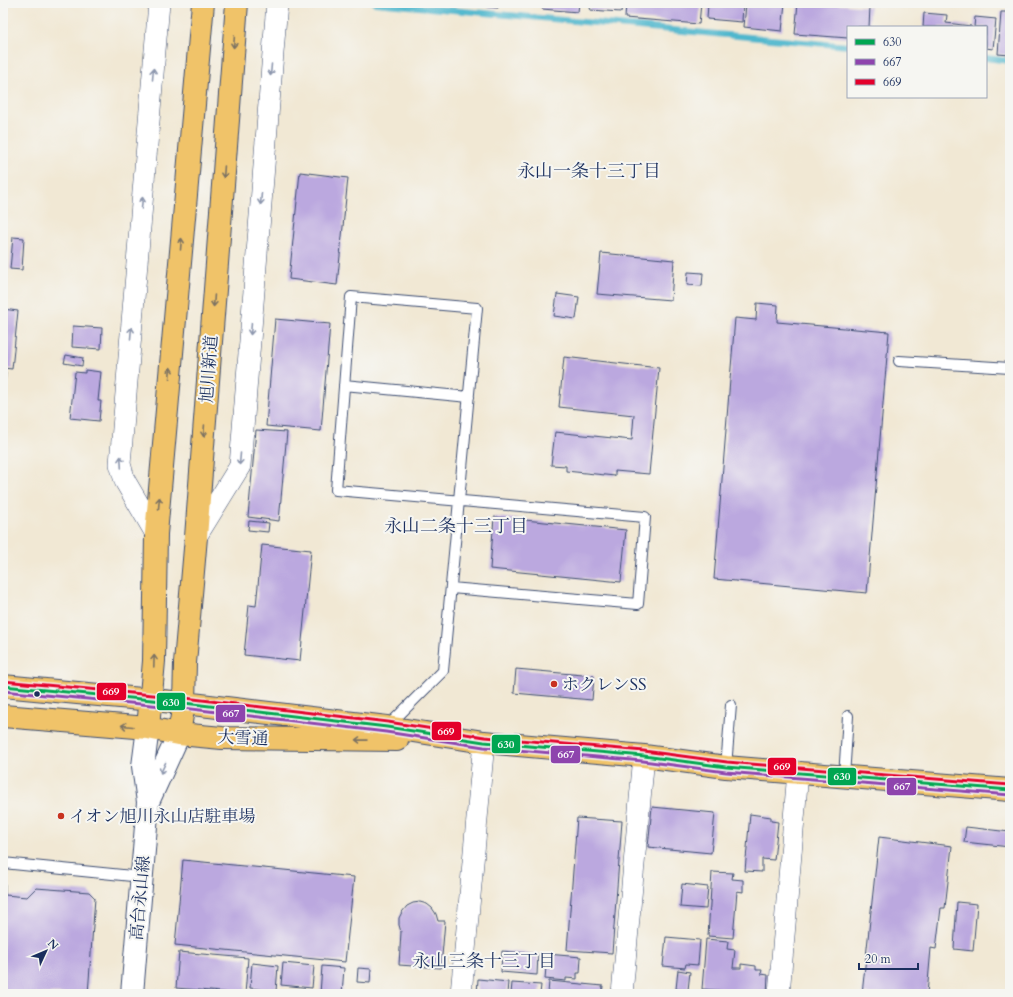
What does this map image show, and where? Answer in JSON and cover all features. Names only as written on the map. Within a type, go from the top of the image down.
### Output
[{"type":"highway","points":[[148,728],[154,661],[156,534],[203,3]]},
{"type":"highway","name":"旭川新道","points":[[179,734],[184,703],[185,663],[237,3]]},
{"type":"highway","name":"大雪通","points":[[3,686],[184,703],[387,727],[484,742],[644,756],[726,766],[844,777],[1010,790]]},
{"type":"highway","name":"大雪通","points":[[3,716],[148,728],[179,734],[222,738],[484,742]]},
{"type":"street","points":[[156,534],[125,481],[120,464],[159,3]]},
{"type":"street","points":[[196,537],[240,466],[277,3]]},
{"type":"street","name":"高台永山線","points":[[132,994],[148,802],[143,766],[148,728]]},
{"type":"street","name":"高台永山線","points":[[148,802],[179,734]]},
{"type":"street","points":[[460,994],[484,742]]},
{"type":"street","points":[[622,994],[644,756]]},
{"type":"street","points":[[779,994],[798,772]]},
{"type":"lane","points":[[387,727],[443,671],[459,501],[469,397],[477,308],[351,297],[336,490],[459,501],[645,517],[638,604],[451,588]]},
{"type":"lane","points":[[899,361],[1010,368]]},
{"type":"lane","points":[[344,385],[469,397]]},
{"type":"lane","points":[[726,766],[731,705]]},
{"type":"lane","points":[[844,777],[848,716]]},
{"type":"lane","points":[[3,863],[142,877]]},
{"type":"building","points":[[463,3],[499,3],[498,8]]},
{"type":"building","points":[[542,3],[579,3],[578,12],[542,9]]},
{"type":"building","points":[[591,3],[622,3],[621,12],[590,10]]},
{"type":"building","points":[[626,3],[701,3],[699,24],[625,18]]},
{"type":"building","points":[[708,3],[743,3],[742,22],[707,19]]},
{"type":"building","points":[[746,3],[785,3],[782,31],[744,27]]},
{"type":"building","points":[[798,3],[820,3],[870,7],[869,26],[847,26],[847,38],[795,34]]},
{"type":"building","points":[[1001,12],[1010,12],[1010,55],[998,54]]},
{"type":"building","points":[[924,13],[947,15],[946,23],[971,26],[923,26]]},
{"type":"building","points":[[975,17],[996,19],[993,49],[987,48],[987,26],[974,26]]},
{"type":"building","points":[[4,35],[5,58],[3,58]]},
{"type":"building","points":[[300,172],[348,178],[337,285],[289,279]]},
{"type":"building","points":[[13,237],[24,238],[22,270],[10,269]]},
{"type":"building","points":[[601,253],[674,260],[671,300],[597,294]]},
{"type":"building","points":[[688,272],[703,273],[702,286],[687,285]]},
{"type":"building","points":[[557,294],[579,297],[576,319],[554,316]]},
{"type":"building","points":[[757,303],[778,305],[777,322],[889,332],[867,593],[714,579],[735,318],[756,320]]},
{"type":"building","points":[[3,309],[18,311],[12,369],[3,368]]},
{"type":"building","points":[[275,319],[330,324],[321,431],[266,426]]},
{"type":"building","points":[[73,326],[102,328],[101,349],[72,347]]},
{"type":"building","points":[[66,355],[83,358],[82,366],[64,363]]},
{"type":"building","points":[[564,357],[659,368],[649,474],[615,471],[615,476],[566,471],[566,466],[551,465],[555,432],[632,440],[634,415],[559,407]]},
{"type":"building","points":[[85,370],[101,372],[98,401],[101,401],[99,421],[70,418],[75,372],[85,373]]},
{"type":"building","points":[[3,372],[6,372],[4,402],[3,402]]},
{"type":"building","points":[[256,430],[287,432],[279,521],[248,517]]},
{"type":"building","points":[[494,517],[626,530],[621,582],[490,569]]},
{"type":"building","points":[[249,521],[269,523],[268,532],[248,530]]},
{"type":"building","points":[[262,545],[311,550],[300,661],[244,655],[249,605],[256,606]]},
{"type":"building","name":"ホクレンSS","points":[[516,669],[594,676],[592,700],[514,693]]},
{"type":"building","points":[[652,807],[715,813],[711,853],[648,847]]},
{"type":"building","points":[[750,814],[771,817],[771,821],[778,822],[774,860],[762,859],[762,872],[745,871]]},
{"type":"building","points":[[577,818],[622,821],[612,953],[567,950]]},
{"type":"building","points":[[966,827],[1010,832],[1010,847],[964,842]]},
{"type":"building","points":[[879,837],[952,846],[945,908],[941,908],[936,949],[931,948],[927,994],[862,994]]},
{"type":"building","points":[[183,860],[354,877],[345,962],[175,945]]},
{"type":"building","points":[[712,872],[733,873],[732,879],[743,880],[743,892],[737,891],[733,938],[708,936]]},
{"type":"building","points":[[3,884],[5,884],[5,895],[27,897],[36,888],[89,892],[95,898],[88,994],[3,994]]},
{"type":"building","points":[[682,884],[708,887],[706,909],[680,907]]},
{"type":"building","points":[[420,902],[427,904],[432,908],[438,921],[445,921],[441,968],[399,965],[401,932],[399,918],[407,906]]},
{"type":"building","points":[[957,902],[977,904],[973,951],[954,949]]},
{"type":"building","points":[[666,937],[700,940],[698,965],[686,964],[685,968],[663,966]]},
{"type":"building","points":[[706,939],[728,941],[727,949],[735,950],[733,968],[741,968],[741,964],[756,966],[756,970],[762,970],[761,974],[768,975],[767,994],[702,989]]},
{"type":"building","points":[[502,951],[538,954],[537,975],[501,972]]},
{"type":"building","points":[[179,952],[248,958],[245,994],[176,988]]},
{"type":"building","points":[[547,954],[581,957],[580,973],[577,973],[577,979],[566,978],[566,981],[545,979]]},
{"type":"building","points":[[252,963],[278,966],[276,991],[250,988]]},
{"type":"building","points":[[283,963],[314,966],[312,988],[281,985]]},
{"type":"building","points":[[322,966],[344,968],[342,994],[320,994]]},
{"type":"building","points":[[358,968],[371,969],[370,983],[357,982]]},
{"type":"building","points":[[678,970],[690,972],[688,990],[676,989]]},
{"type":"building","points":[[478,979],[508,982],[507,994],[477,994]]},
{"type":"building","points":[[549,981],[603,986],[602,994],[548,994]]},
{"type":"building","points":[[512,983],[541,985],[540,994],[511,994]]},
{"type":"waterway","points":[[375,3],[847,46]]},
{"type":"waterway","points":[[987,58],[1010,61]]},
{"type":"transit line","name":"669","points":[[3,681],[185,698],[388,722],[485,737],[644,751],[727,762],[1010,785]]},
{"type":"transit line","name":"630","points":[[3,686],[184,703],[387,727],[484,742],[644,756],[726,767],[1010,790]]},
{"type":"transit line","name":"667","points":[[3,691],[183,708],[386,732],[484,747],[643,761],[726,772],[1010,795]]},
{"type":"place","name":"ホクレンSS","points":[[554,684]]},
{"type":"place","name":"イオン旭川永山店駐車場","points":[[61,816]]},
{"type":"district","name":"永山一条十三丁目","points":[[589,171]]},
{"type":"district","name":"永山二条十三丁目","points":[[456,526]]},
{"type":"district","name":"永山三条十三丁目","points":[[484,961]]}]
